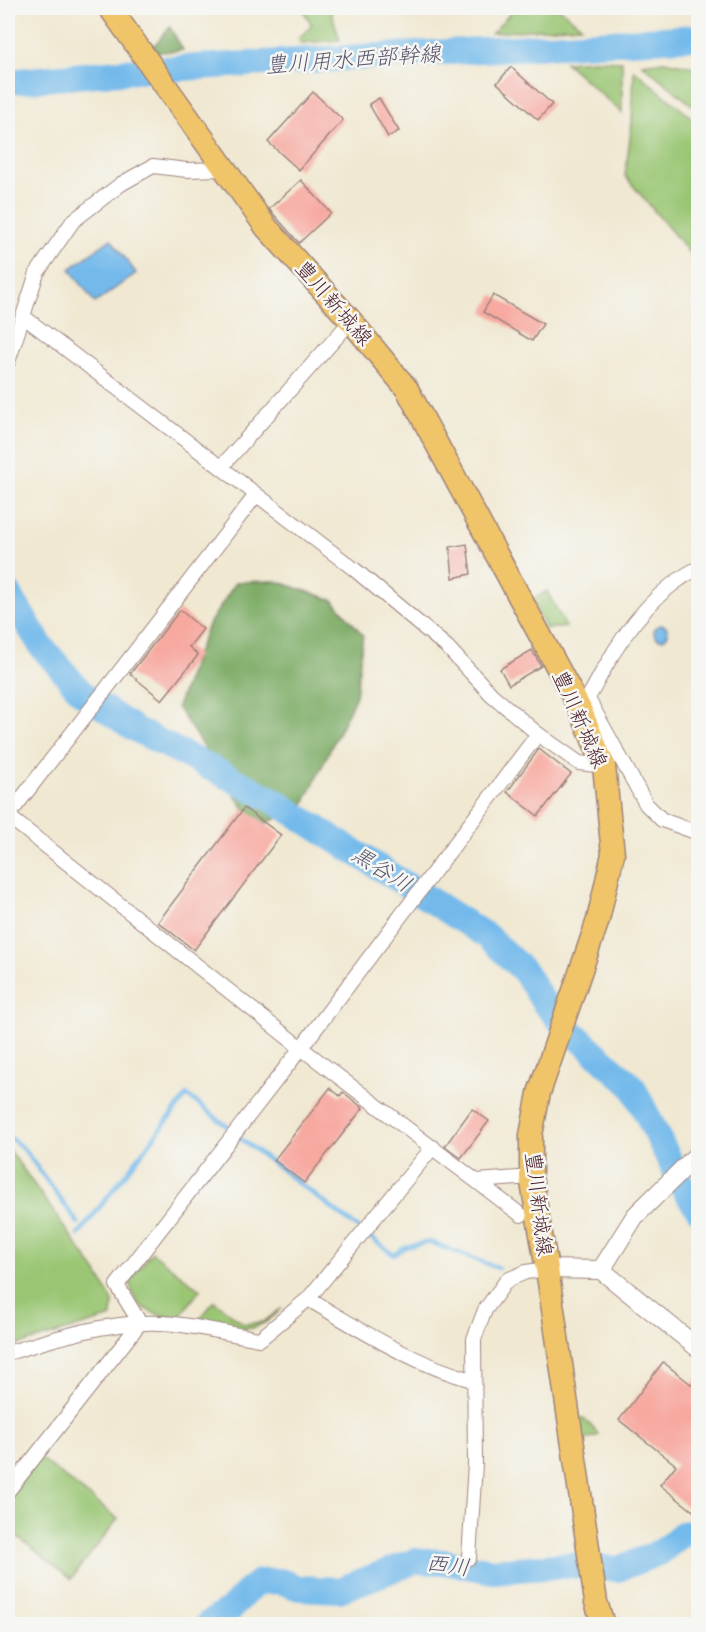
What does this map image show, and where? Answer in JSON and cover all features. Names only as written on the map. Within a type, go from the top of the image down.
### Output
[{"type":"main road","name":"豊川新城線","points":[[110,8],[266,227],[351,321],[407,389],[584,704],[604,766],[613,854],[598,920],[539,1093],[531,1136],[531,1177],[547,1269],[594,1593],[603,1624]]},
{"type":"street","points":[[8,362],[37,273],[73,221],[121,184],[153,166],[187,170],[223,169]]},
{"type":"street","points":[[24,318],[222,466],[256,495],[354,569],[438,639],[492,695],[538,734],[579,763],[604,766]]},
{"type":"street","points":[[222,466],[351,321]]},
{"type":"street","points":[[256,495],[8,816],[301,1048],[521,1215]]},
{"type":"street","points":[[699,568],[681,577],[660,595],[632,626],[605,666],[584,704],[646,804],[662,819],[699,833]]},
{"type":"street","points":[[140,1323],[117,1285],[301,1048],[538,734]]},
{"type":"street","points":[[8,1353],[54,1339],[140,1323],[169,1324],[260,1339],[308,1299],[433,1147]]},
{"type":"street","points":[[601,1270],[634,1216],[699,1154]]},
{"type":"street","points":[[477,1181],[531,1177]]},
{"type":"street","points":[[469,1558],[475,1464],[472,1380],[474,1339],[484,1310],[507,1280],[526,1272],[547,1269],[601,1270],[699,1348]]},
{"type":"street","points":[[308,1299],[398,1353],[472,1380]]},
{"type":"street","points":[[8,1491],[140,1323]]},
{"type":"green space","points":[[302,8],[330,8],[340,40],[300,43],[299,38],[312,25]]},
{"type":"green space","points":[[515,8],[559,8],[581,26],[492,33]]},
{"type":"green space","points":[[170,27],[183,50],[151,53],[150,50]]},
{"type":"green space","points":[[622,61],[622,113],[565,62]]},
{"type":"green space","points":[[664,61],[698,68],[698,110],[642,64]]},
{"type":"green space","points":[[634,70],[698,123],[698,263],[625,176],[632,123]]},
{"type":"green space","points":[[276,581],[333,600],[363,635],[356,696],[302,808],[256,827],[177,707],[207,627],[236,582]]},
{"type":"green space","points":[[547,591],[566,627],[546,629],[532,600]]},
{"type":"green space","points":[[8,1148],[97,1273],[113,1302],[112,1317],[8,1348]]},
{"type":"green space","points":[[152,1252],[200,1290],[178,1319],[145,1309],[139,1304],[131,1290],[130,1280]]},
{"type":"green space","points":[[214,1301],[244,1324],[263,1322],[282,1308],[272,1318],[253,1328],[233,1328],[198,1322]]},
{"type":"green space","points":[[576,1418],[584,1418],[599,1435],[579,1442]]},
{"type":"green space","points":[[40,1458],[118,1519],[71,1579],[8,1529],[8,1500]]},
{"type":"water","points":[[111,239],[136,273],[95,303],[70,269]]},
{"type":"water","points":[[661,625],[666,627],[668,632],[666,637],[661,639],[656,637],[654,632],[656,627]]},
{"type":"building","points":[[511,67],[552,104],[538,120],[497,83]]},
{"type":"building","points":[[313,92],[343,120],[299,170],[268,142]]},
{"type":"building","points":[[379,98],[399,131],[388,137],[369,104]]},
{"type":"building","points":[[301,180],[331,213],[299,243],[269,209]]},
{"type":"building","points":[[493,295],[543,324],[532,341],[483,312]]},
{"type":"building","points":[[467,544],[471,574],[453,578],[450,547]]},
{"type":"building","points":[[180,610],[203,629],[189,647],[198,655],[162,700],[130,674]]},
{"type":"building","points":[[532,650],[541,666],[509,685],[500,669]]},
{"type":"building","points":[[539,749],[571,774],[538,816],[507,792]]},
{"type":"building","points":[[244,808],[281,835],[194,950],[158,922]]},
{"type":"building","points":[[330,1088],[340,1096],[343,1092],[363,1108],[304,1183],[274,1160]]},
{"type":"building","points":[[472,1109],[489,1121],[461,1158],[445,1146]]},
{"type":"building","points":[[663,1362],[692,1385],[699,1376],[699,1504],[693,1511],[660,1485],[676,1465],[619,1420]]},
{"type":"waterway","name":"豊川用水西部幹線","points":[[8,82],[131,71],[698,37]]},
{"type":"waterway","name":"黒谷川","points":[[8,592],[41,646],[82,693],[133,728],[271,799],[487,936],[525,972],[544,1003],[561,1022],[633,1087],[684,1189],[698,1209]]},
{"type":"waterway","points":[[78,1235],[187,1095],[228,1127]]},
{"type":"waterway","points":[[8,1136],[23,1148],[78,1223]]},
{"type":"waterway","points":[[241,1139],[358,1228]]},
{"type":"waterway","points":[[370,1237],[394,1255],[405,1247],[430,1242],[498,1268]]},
{"type":"waterway","name":"西川","points":[[208,1624],[231,1609],[259,1582],[280,1581],[299,1588],[339,1590],[415,1561],[444,1562],[493,1571],[569,1565],[618,1569],[661,1552],[682,1534],[698,1531]]}]
